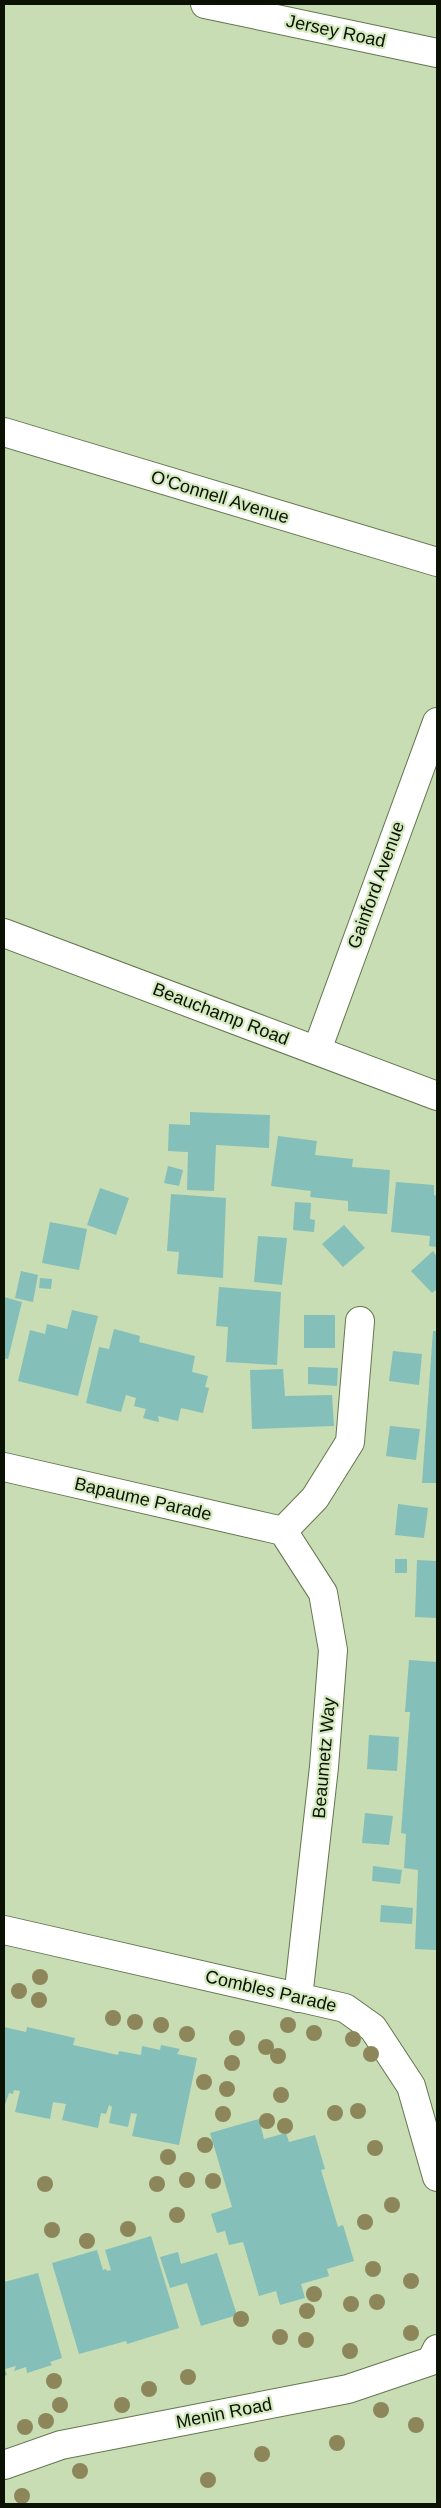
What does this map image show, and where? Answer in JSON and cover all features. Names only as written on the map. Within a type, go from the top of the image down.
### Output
[{"type":"street","name":"Jersey Road","points":[[206,4],[437,53]]},
{"type":"street","name":"O'Connell Avenue","points":[[4,432],[437,562]]},
{"type":"street","name":"Gainford Avenue","points":[[317,1050],[437,722]]},
{"type":"street","name":"Beauchamp Road","points":[[4,932],[437,1096]]},
{"type":"street","points":[[283,1531],[315,1498],[350,1442],[360,1321]]},
{"type":"street","name":"Bapaume Parade","points":[[4,1467],[283,1531]]},
{"type":"street","name":"Beaumetz Way","points":[[283,1531],[323,1593],[333,1650],[324,1767],[298,1998]]},
{"type":"street","name":"Combles Parade","points":[[4,1930],[345,2008],[373,2028],[411,2086],[436,2166]]},
{"type":"street","name":"Menin Road","points":[[4,2465],[61,2445],[348,2389],[430,2361],[437,2349]]},
{"type":"building","points":[[190,1112],[270,1115],[269,1148],[216,1145],[214,1191],[187,1190],[188,1152],[168,1151],[169,1124],[190,1125]]},
{"type":"building","points":[[278,1136],[317,1141],[315,1155],[353,1159],[352,1167],[390,1170],[387,1214],[348,1211],[348,1201],[310,1197],[311,1191],[271,1186]]},
{"type":"building","points":[[168,1166],[183,1170],[179,1186],[164,1183]]},
{"type":"building","points":[[396,1182],[434,1185],[434,1195],[437,1196],[437,1247],[429,1246],[430,1236],[391,1232]]},
{"type":"building","points":[[100,1188],[129,1198],[116,1235],[87,1225]]},
{"type":"building","points":[[171,1194],[226,1198],[223,1278],[177,1274],[179,1252],[167,1251]]},
{"type":"building","points":[[295,1202],[311,1203],[310,1219],[315,1220],[314,1232],[293,1230]]},
{"type":"building","points":[[50,1222],[87,1229],[79,1270],[42,1263]]},
{"type":"building","points":[[344,1225],[365,1248],[343,1267],[322,1244]]},
{"type":"building","points":[[258,1236],[287,1238],[282,1285],[254,1282]]},
{"type":"building","points":[[433,1251],[437,1257],[437,1289],[432,1293],[411,1271]]},
{"type":"building","points":[[21,1271],[38,1275],[33,1302],[15,1298]]},
{"type":"building","points":[[40,1278],[52,1279],[51,1289],[39,1288]]},
{"type":"building","points":[[219,1287],[281,1292],[277,1365],[226,1362],[228,1327],[216,1326]]},
{"type":"building","points":[[4,1297],[22,1302],[8,1359],[4,1358]]},
{"type":"building","points":[[72,1310],[98,1316],[78,1396],[18,1381],[30,1330],[45,1334],[47,1324],[67,1329]]},
{"type":"building","points":[[304,1315],[335,1315],[335,1348],[304,1348]]},
{"type":"building","points":[[114,1329],[140,1336],[139,1342],[195,1356],[192,1372],[208,1376],[205,1387],[209,1388],[203,1413],[181,1408],[178,1421],[158,1416],[159,1422],[143,1418],[146,1409],[134,1406],[136,1398],[126,1395],[121,1412],[86,1403],[99,1347],[109,1349]]},
{"type":"building","points":[[433,1331],[437,1331],[437,1483],[422,1483]]},
{"type":"building","points":[[393,1351],[422,1354],[419,1385],[389,1381]]},
{"type":"building","points":[[308,1367],[338,1368],[337,1386],[308,1384]]},
{"type":"building","points":[[283,1369],[285,1396],[332,1395],[334,1426],[252,1429],[250,1370]]},
{"type":"building","points":[[390,1426],[420,1429],[416,1460],[386,1456]]},
{"type":"building","points":[[398,1504],[428,1508],[424,1538],[395,1535]]},
{"type":"building","points":[[395,1559],[407,1559],[407,1573],[395,1573]]},
{"type":"building","points":[[417,1560],[437,1561],[437,1618],[415,1617]]},
{"type":"building","points":[[409,1660],[437,1662],[437,1950],[415,1949],[418,1870],[404,1868],[406,1834],[401,1833],[410,1712],[405,1712]]},
{"type":"building","points":[[369,1735],[399,1737],[397,1771],[367,1769]]},
{"type":"building","points":[[365,1813],[393,1816],[389,1845],[362,1843]]},
{"type":"building","points":[[373,1866],[402,1870],[400,1884],[372,1881]]},
{"type":"building","points":[[381,1905],[413,1908],[412,1924],[380,1922]]},
{"type":"building","points":[[4,2027],[26,2032],[27,2027],[75,2038],[73,2045],[118,2055],[119,2051],[141,2055],[142,2046],[160,2050],[161,2045],[180,2049],[177,2054],[197,2058],[179,2145],[132,2136],[137,2114],[131,2113],[128,2127],[109,2123],[112,2107],[109,2105],[106,2114],[101,2113],[98,2128],[62,2120],[66,2104],[53,2102],[50,2119],[15,2112],[20,2091],[14,2090],[13,2094],[9,2093],[4,2108]]},
{"type":"building","points":[[259,2119],[264,2139],[286,2133],[289,2142],[315,2135],[325,2169],[321,2170],[338,2227],[343,2225],[354,2261],[327,2269],[329,2276],[301,2284],[305,2298],[280,2305],[276,2291],[259,2296],[243,2242],[229,2245],[225,2231],[217,2233],[211,2214],[232,2207],[210,2133]]},
{"type":"building","points":[[151,2236],[179,2328],[127,2344],[126,2341],[79,2354],[52,2263],[97,2250],[103,2270],[111,2270],[105,2250]]},
{"type":"building","points":[[178,2252],[181,2264],[217,2253],[237,2315],[201,2326],[187,2283],[170,2288],[160,2257]]},
{"type":"building","points":[[38,2273],[62,2358],[50,2362],[52,2365],[27,2373],[26,2367],[14,2371],[16,2366],[5,2369],[7,2375],[4,2376],[4,2282]]}]
